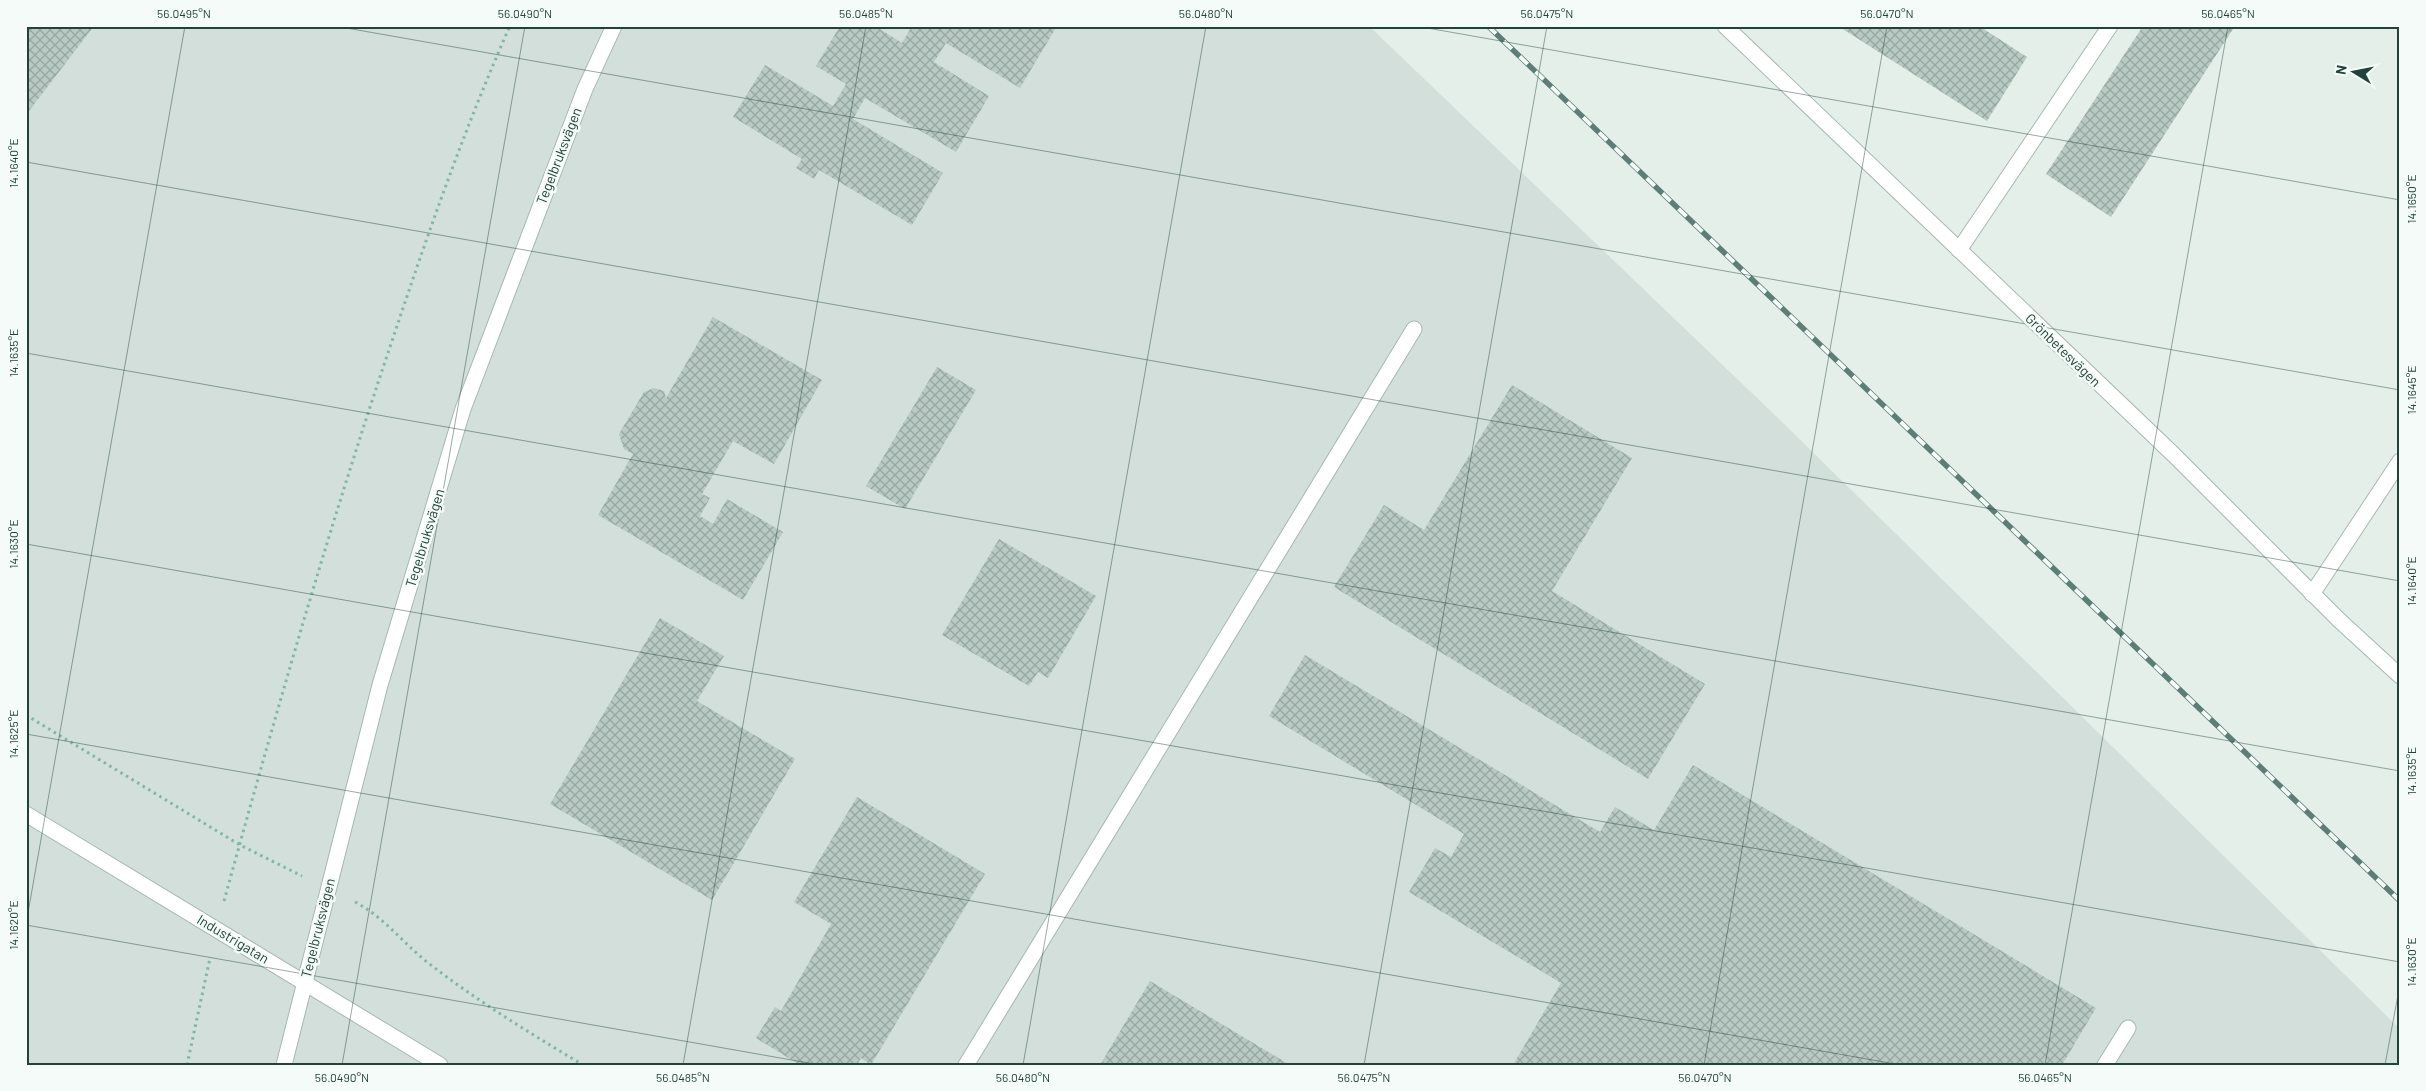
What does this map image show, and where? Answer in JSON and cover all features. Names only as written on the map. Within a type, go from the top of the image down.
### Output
[{"type":"street","name":"Tegelbruksvägen","points":[[284,1065],[380,685],[463,409],[585,89],[614,26]]},
{"type":"street","name":"Grönbetesvägen","points":[[1725,26],[2174,455],[2312,594],[2400,676]]},
{"type":"street","points":[[1959,250],[2110,26]]},
{"type":"street","points":[[966,1065],[1414,329]]},
{"type":"street","points":[[2312,594],[2400,460]]},
{"type":"street","name":"Industrigatan","points":[[26,814],[440,1065]]},
{"type":"street","points":[[2105,1065],[2128,1028]]},
{"type":"path","points":[[187,1065],[216,929],[292,659],[351,461],[415,272],[491,69],[510,26]]},
{"type":"shaded area","points":[[26,26],[1369,26],[1780,420],[2400,1029],[2400,1065],[26,1065]]},
{"type":"building","points":[[26,26],[94,26],[26,115]]},
{"type":"building","points":[[840,26],[875,26],[902,43],[912,26],[1057,26],[1020,88],[946,43],[934,62],[989,96],[956,152],[865,98],[853,119],[943,173],[912,225],[819,170],[814,179],[796,168],[802,159],[733,117],[765,65],[833,106],[846,84],[816,66]]},
{"type":"building","points":[[1838,26],[1979,26],[2027,57],[1987,121]]},
{"type":"building","points":[[2143,26],[2235,26],[2111,217],[2046,174]]},
{"type":"building","points":[[713,317],[822,380],[774,464],[733,441],[702,494],[710,498],[700,516],[713,524],[727,499],[783,532],[743,600],[598,515],[633,454],[624,449],[619,434],[644,392],[654,388],[664,391],[666,398]]},
{"type":"building","points":[[937,367],[976,390],[905,509],[866,486]]},
{"type":"building","points":[[1512,385],[1632,458],[1552,591],[1705,684],[1648,779],[1334,587],[1384,505],[1424,530]]},
{"type":"building","points":[[999,539],[1096,596],[1048,678],[1038,672],[1029,686],[942,635]]},
{"type":"building","points":[[660,618],[724,656],[697,701],[795,759],[712,900],[550,804]]},
{"type":"building","points":[[1305,655],[1600,832],[1615,807],[1654,830],[1693,765],[2096,1008],[2062,1065],[1513,1065],[1561,983],[1409,892],[1435,848],[1451,857],[1464,834],[1269,716]]},
{"type":"building","points":[[857,797],[985,874],[871,1065],[861,1058],[857,1065],[800,1065],[756,1038],[775,1007],[781,1011],[831,924],[794,902]]},
{"type":"building","points":[[1150,981],[1290,1065],[1100,1065]]},
{"type":"railway","points":[[1488,26],[2400,901]]}]
